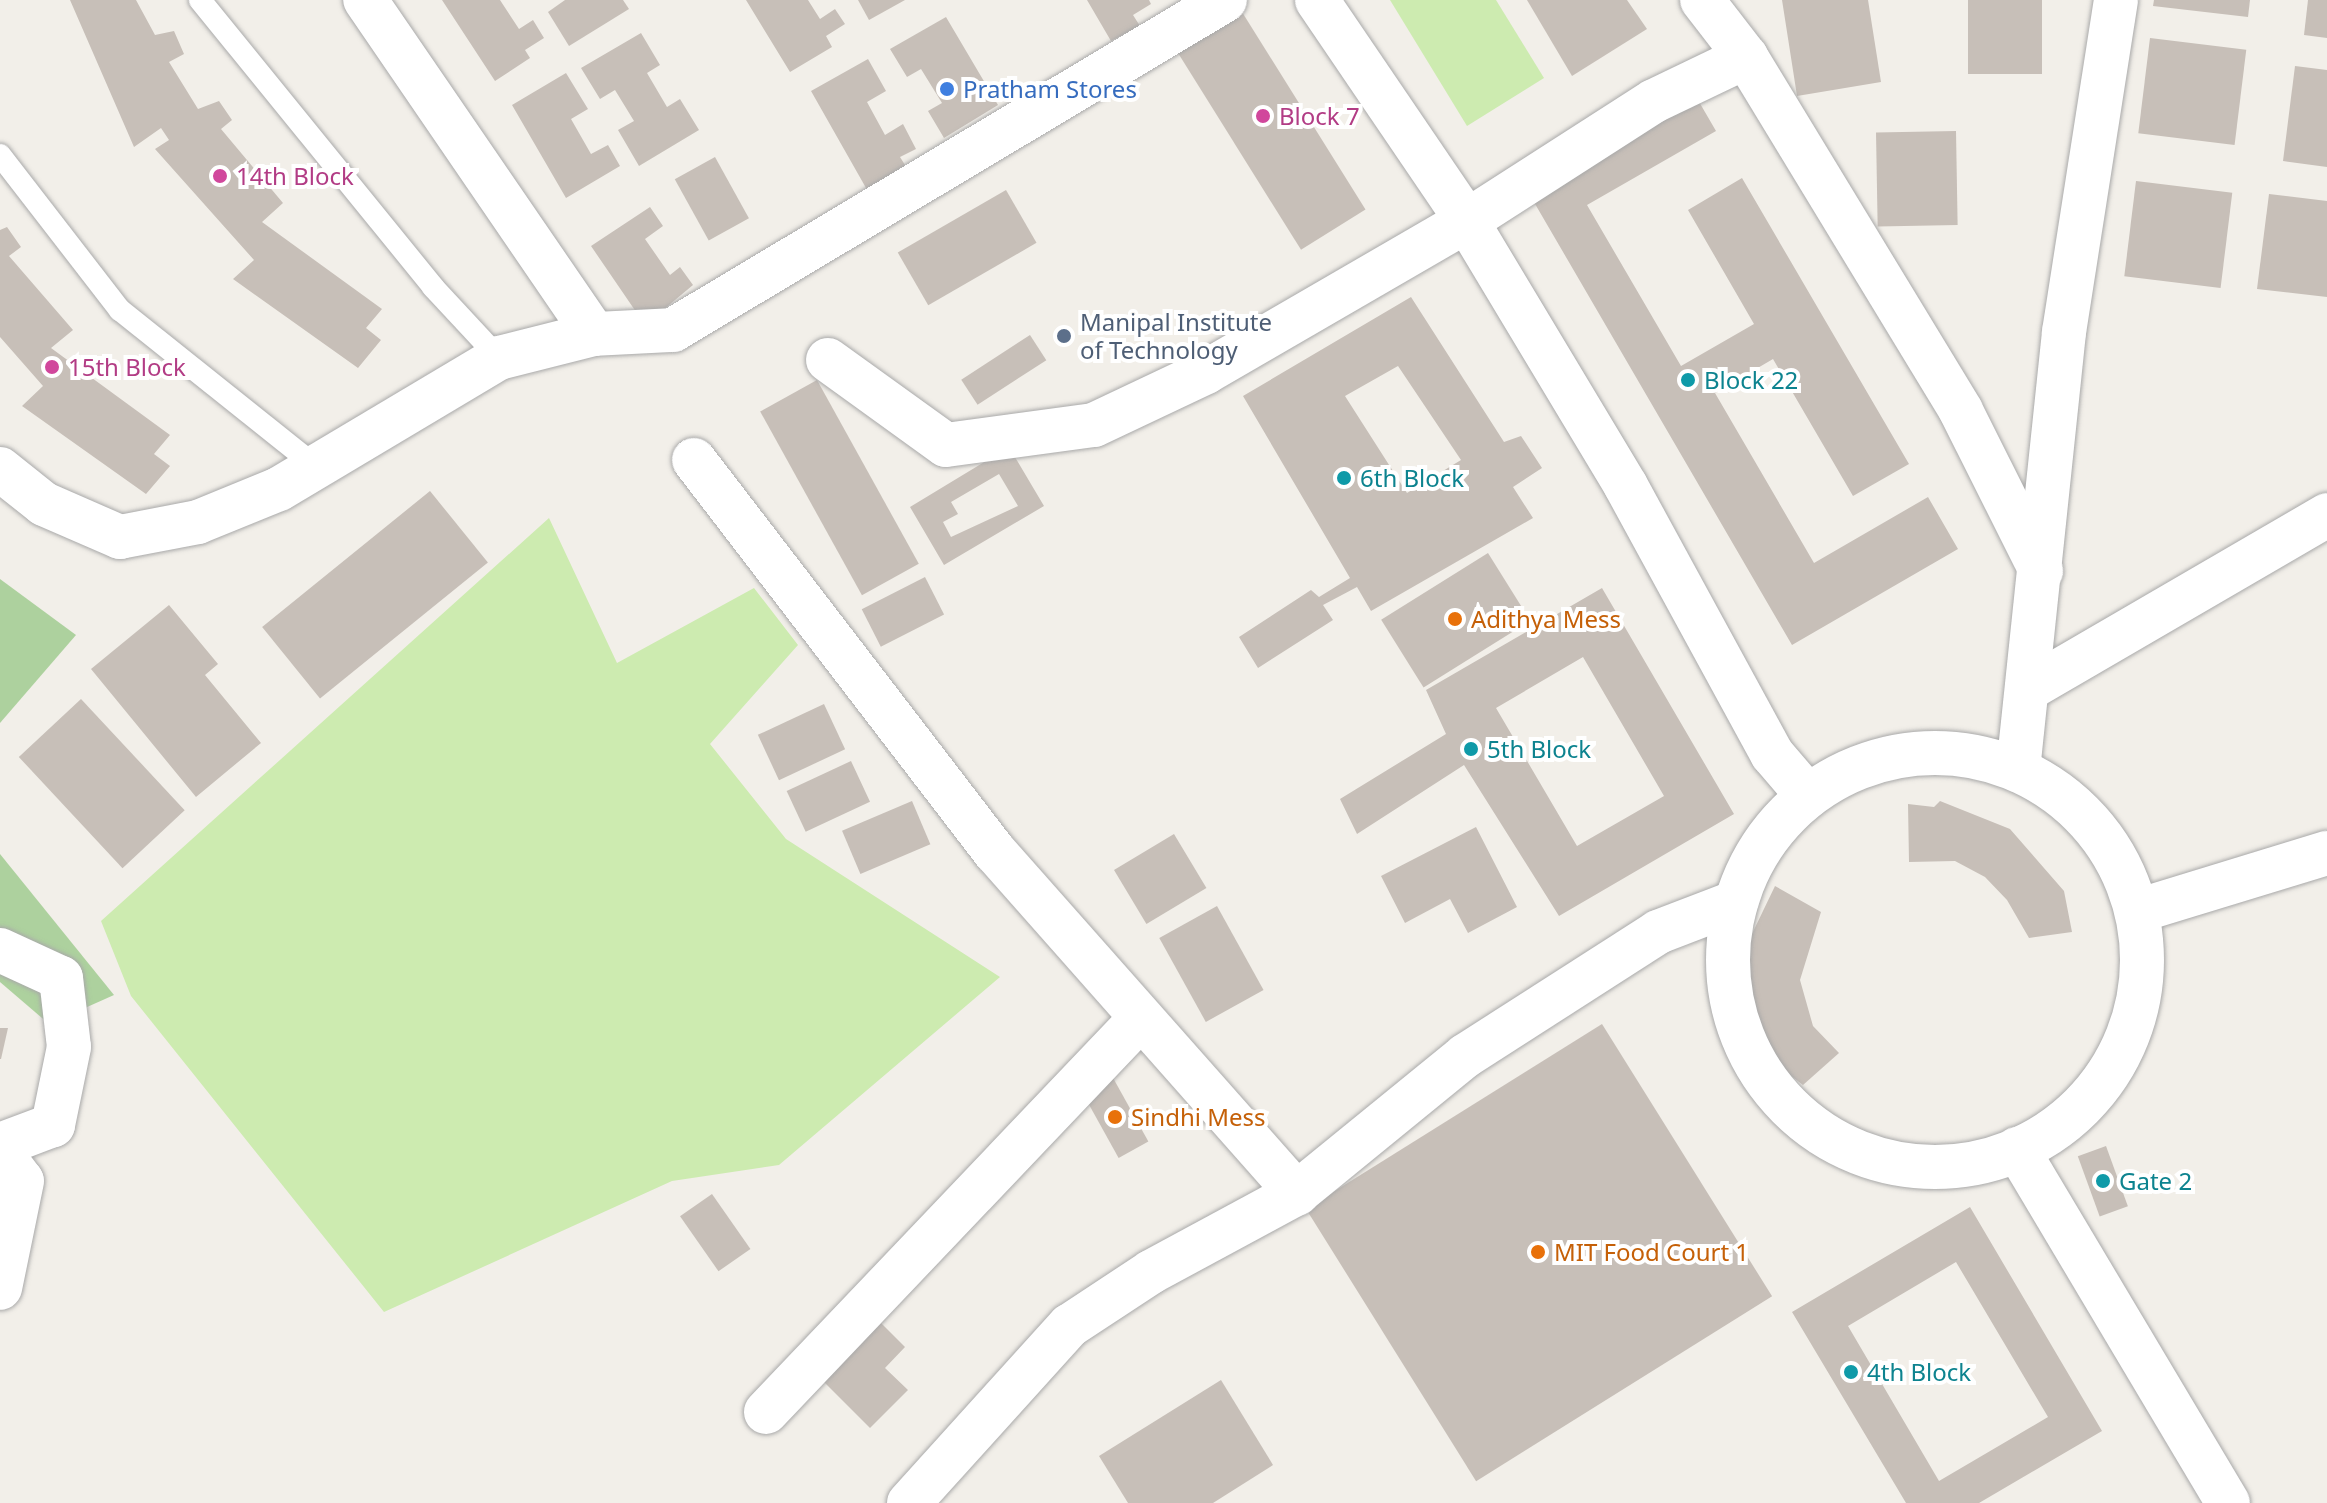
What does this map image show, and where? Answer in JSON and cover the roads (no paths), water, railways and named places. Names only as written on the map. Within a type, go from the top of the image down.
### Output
[{"type":"street","points":[[365,0],[594,334]]},
{"type":"street","points":[[0,469],[44,504],[120,537],[198,522],[279,489],[499,358],[594,334],[673,330],[1225,0]]},
{"type":"street","points":[[1317,0],[1467,221],[1626,486],[1772,754],[1808,796]]},
{"type":"street","points":[[1702,0],[1746,57],[1961,411],[2041,571]]},
{"type":"street","points":[[2018,770],[2030,688],[2064,332],[2116,0]]},
{"type":"street","points":[[828,360],[946,445],[1094,425],[1206,372],[1467,221],[1654,101],[1746,57]]},
{"type":"street","points":[[694,460],[898,732],[1139,1020],[1297,1193]]},
{"type":"street","points":[[2030,688],[2327,515]]},
{"type":"street","points":[[1917,754],[1965,755],[2018,770],[2062,796],[2096,828],[2121,868],[2137,911],[2141,983],[2121,1050],[2079,1107],[2017,1149],[1965,1164],[1894,1162],[1838,1143],[1799,1116],[1760,1072],[1736,1018],[1727,960],[1736,902],[1767,839],[1808,796],[1860,767],[1917,754]]},
{"type":"street","points":[[2137,911],[2327,853]]},
{"type":"street","points":[[909,1503],[1069,1326],[1151,1272],[1297,1193],[1465,1056],[1658,932],[1736,902]]},
{"type":"street","points":[[0,950],[61,978],[69,1047],[53,1125],[0,1145]]},
{"type":"street","points":[[766,1412],[1139,1020]]},
{"type":"street","points":[[2017,1149],[2228,1503]]},
{"type":"street","points":[[0,1152],[22,1181],[0,1288]]},
{"type":"lane","points":[[200,0],[433,287],[499,358]]},
{"type":"lane","points":[[0,155],[120,310],[317,467]]},
{"type":"place","name":"Pratham Stores","points":[[947,89]]},
{"type":"place","name":"Block 7","points":[[1263,116]]},
{"type":"place","name":"14th Block","points":[[220,176]]},
{"type":"place","name":"Manipal Institute of Technology","points":[[1064,336]]},
{"type":"place","name":"15th Block","points":[[52,367]]},
{"type":"place","name":"Block 22","points":[[1688,380]]},
{"type":"place","name":"6th Block","points":[[1344,478]]},
{"type":"place","name":"Adithya Mess","points":[[1455,619]]},
{"type":"place","name":"5th Block","points":[[1471,749]]},
{"type":"place","name":"Sindhi Mess","points":[[1115,1117]]},
{"type":"place","name":"Gate 2","points":[[2103,1181]]},
{"type":"place","name":"MIT Food Court 1","points":[[1538,1252]]},
{"type":"place","name":"4th Block","points":[[1851,1372]]}]
